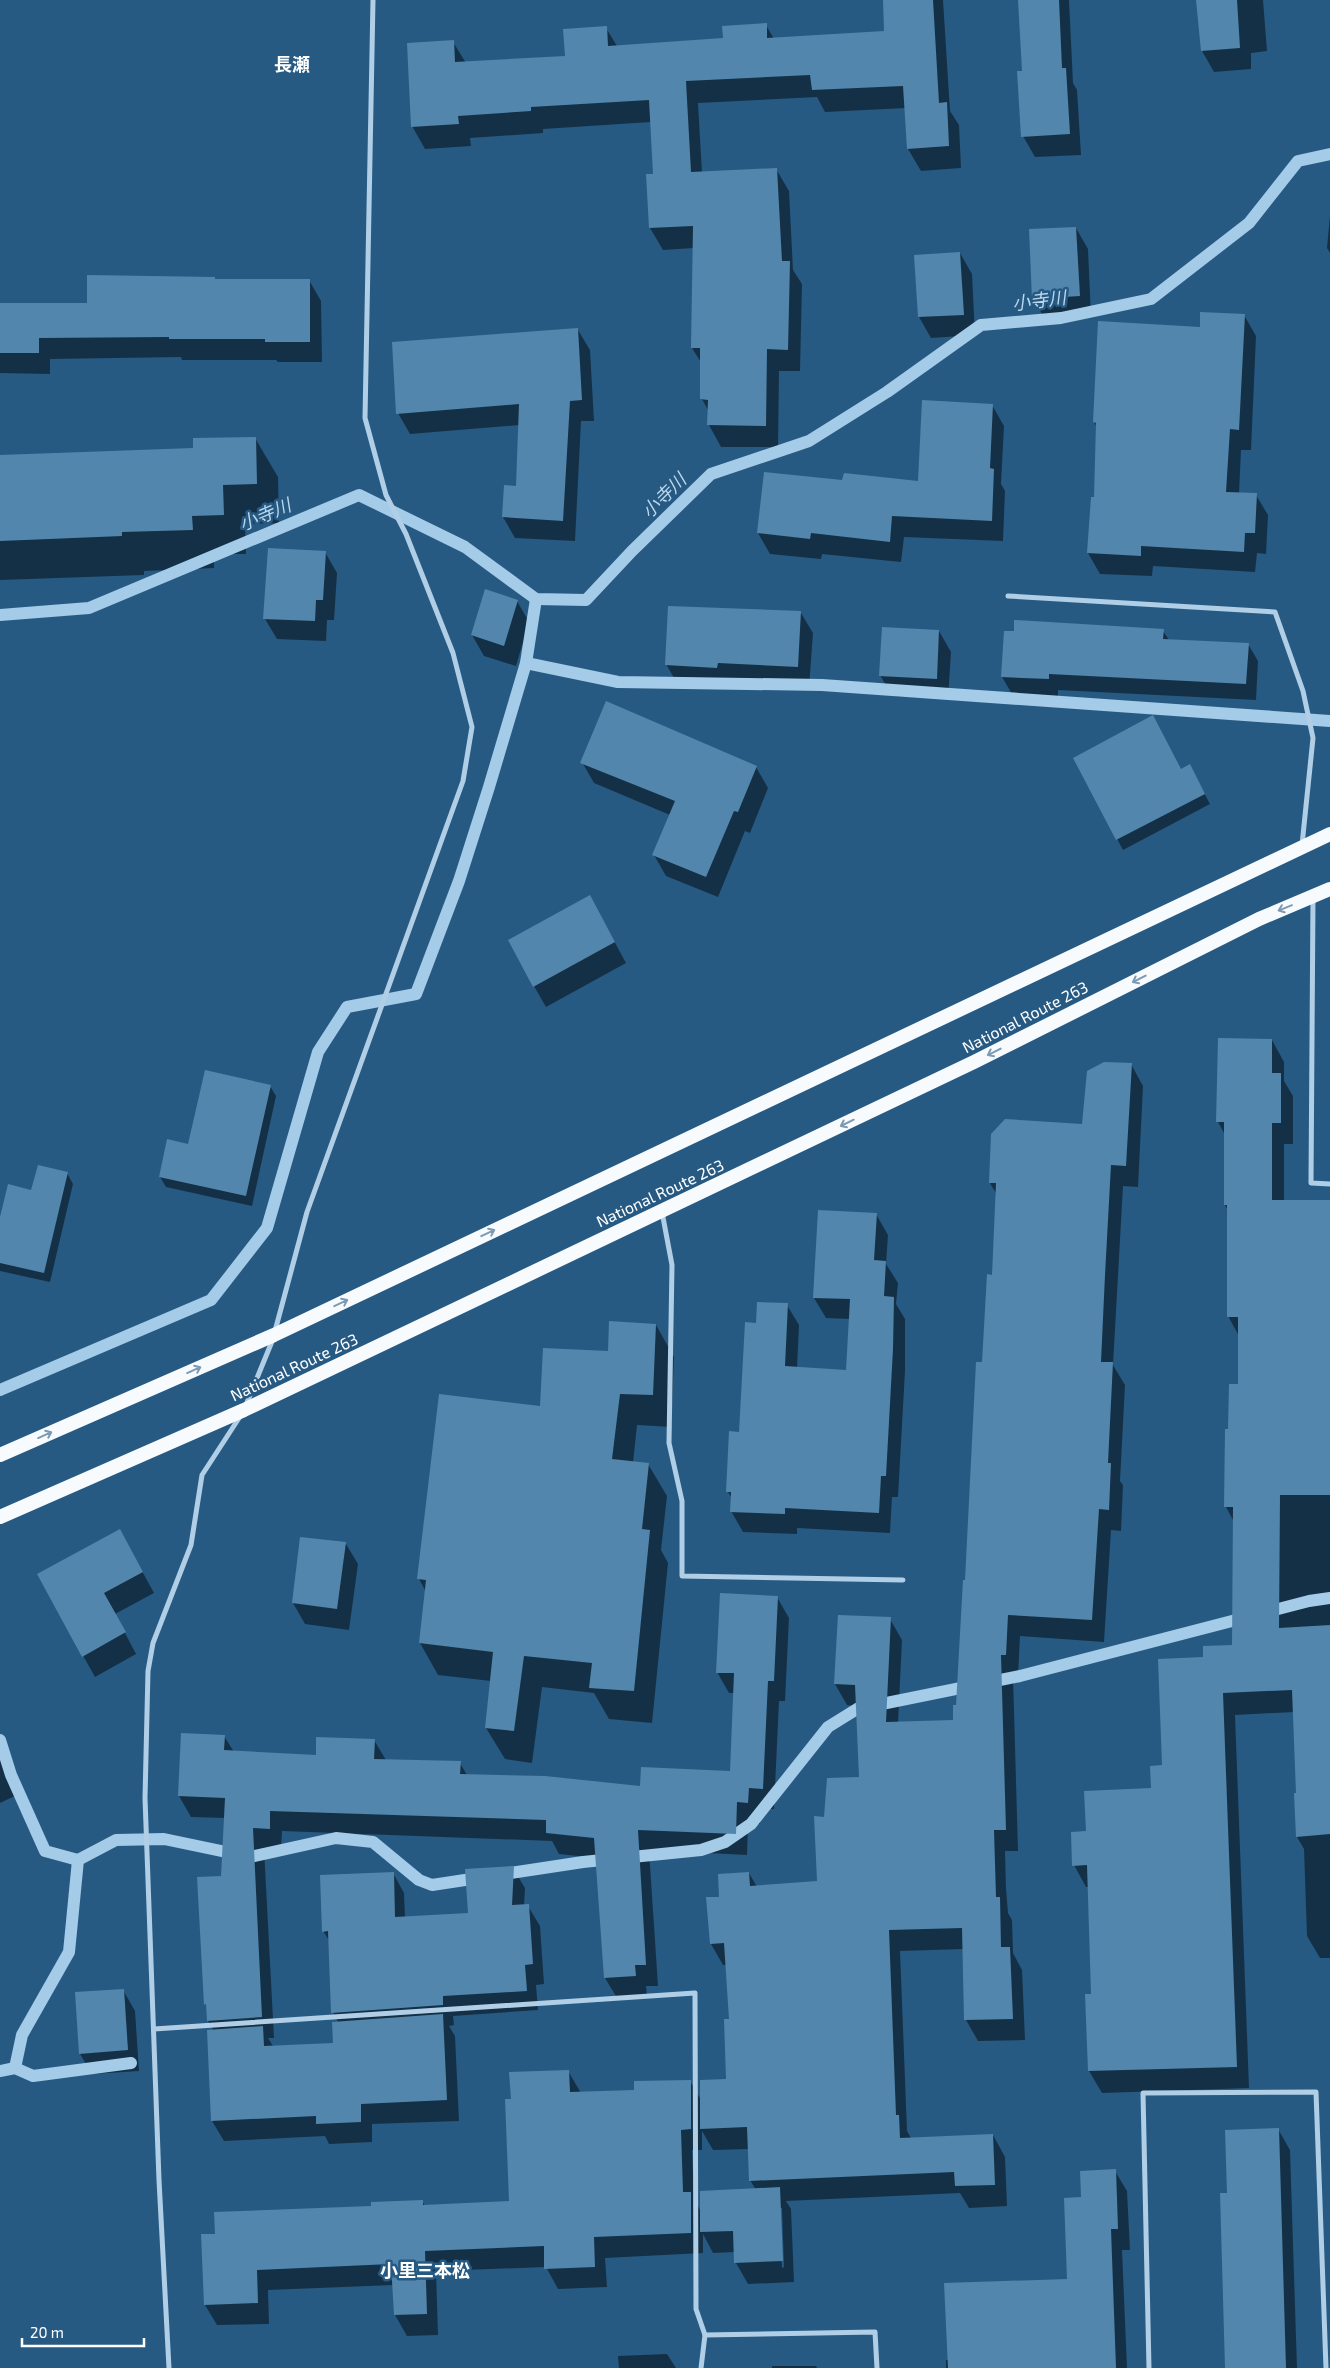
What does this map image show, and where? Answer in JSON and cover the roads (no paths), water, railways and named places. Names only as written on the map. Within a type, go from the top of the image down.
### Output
[{"type":"highway","points":[[0,1455],[274,1335],[1330,834]]},
{"type":"highway","name":"National Route 263","points":[[0,1517],[244,1410],[974,1062],[1259,919],[1330,890]]},
{"type":"street","points":[[169,2368],[145,1798],[148,1671],[153,1643],[192,1545],[202,1475],[244,1410],[274,1335],[307,1212],[463,781],[472,727],[453,653],[406,534],[386,495],[365,418],[373,0]]},
{"type":"street","points":[[1008,596],[1276,612],[1303,691],[1313,738],[1301,847]]},
{"type":"street","points":[[1313,896],[1310,1183],[1330,1184]]},
{"type":"street","points":[[662,1211],[672,1266],[669,1443],[682,1502],[682,1576],[904,1580]]},
{"type":"street","points":[[154,2029],[695,1994],[696,2309],[705,2335],[701,2368]]},
{"type":"street","points":[[1149,2368],[1142,2093],[1316,2092],[1326,2368]]},
{"type":"street","points":[[705,2335],[875,2332],[877,2368]]},
{"type":"waterway","name":"小寺川","points":[[0,615],[89,608],[359,495],[465,547],[536,599],[586,600],[632,551],[711,474],[809,441],[887,392],[981,325],[1061,318],[1151,299],[1249,223],[1298,161],[1330,154]]},
{"type":"waterway","points":[[0,1390],[211,1300],[267,1228],[318,1052],[347,1007],[416,994],[459,881],[489,787],[526,663],[536,599]]},
{"type":"waterway","points":[[526,663],[618,682],[822,685],[1330,721]]},
{"type":"waterway","points":[[15,2068],[22,2035],[69,1952],[78,1860],[116,1840],[164,1839],[250,1857],[336,1838],[373,1842],[419,1880],[432,1885],[583,1862],[701,1850],[725,1842],[751,1824],[828,1727],[857,1709],[1020,1676],[1309,1601],[1330,1598]]},
{"type":"waterway","points":[[0,1740],[11,1775],[45,1851],[78,1860]]},
{"type":"waterway","points":[[0,2071],[15,2068],[33,2076],[131,2063]]},
{"type":"district","name":"長瀬","points":[[292,65]]},
{"type":"district","name":"小里三本松","points":[[425,2271]]}]
